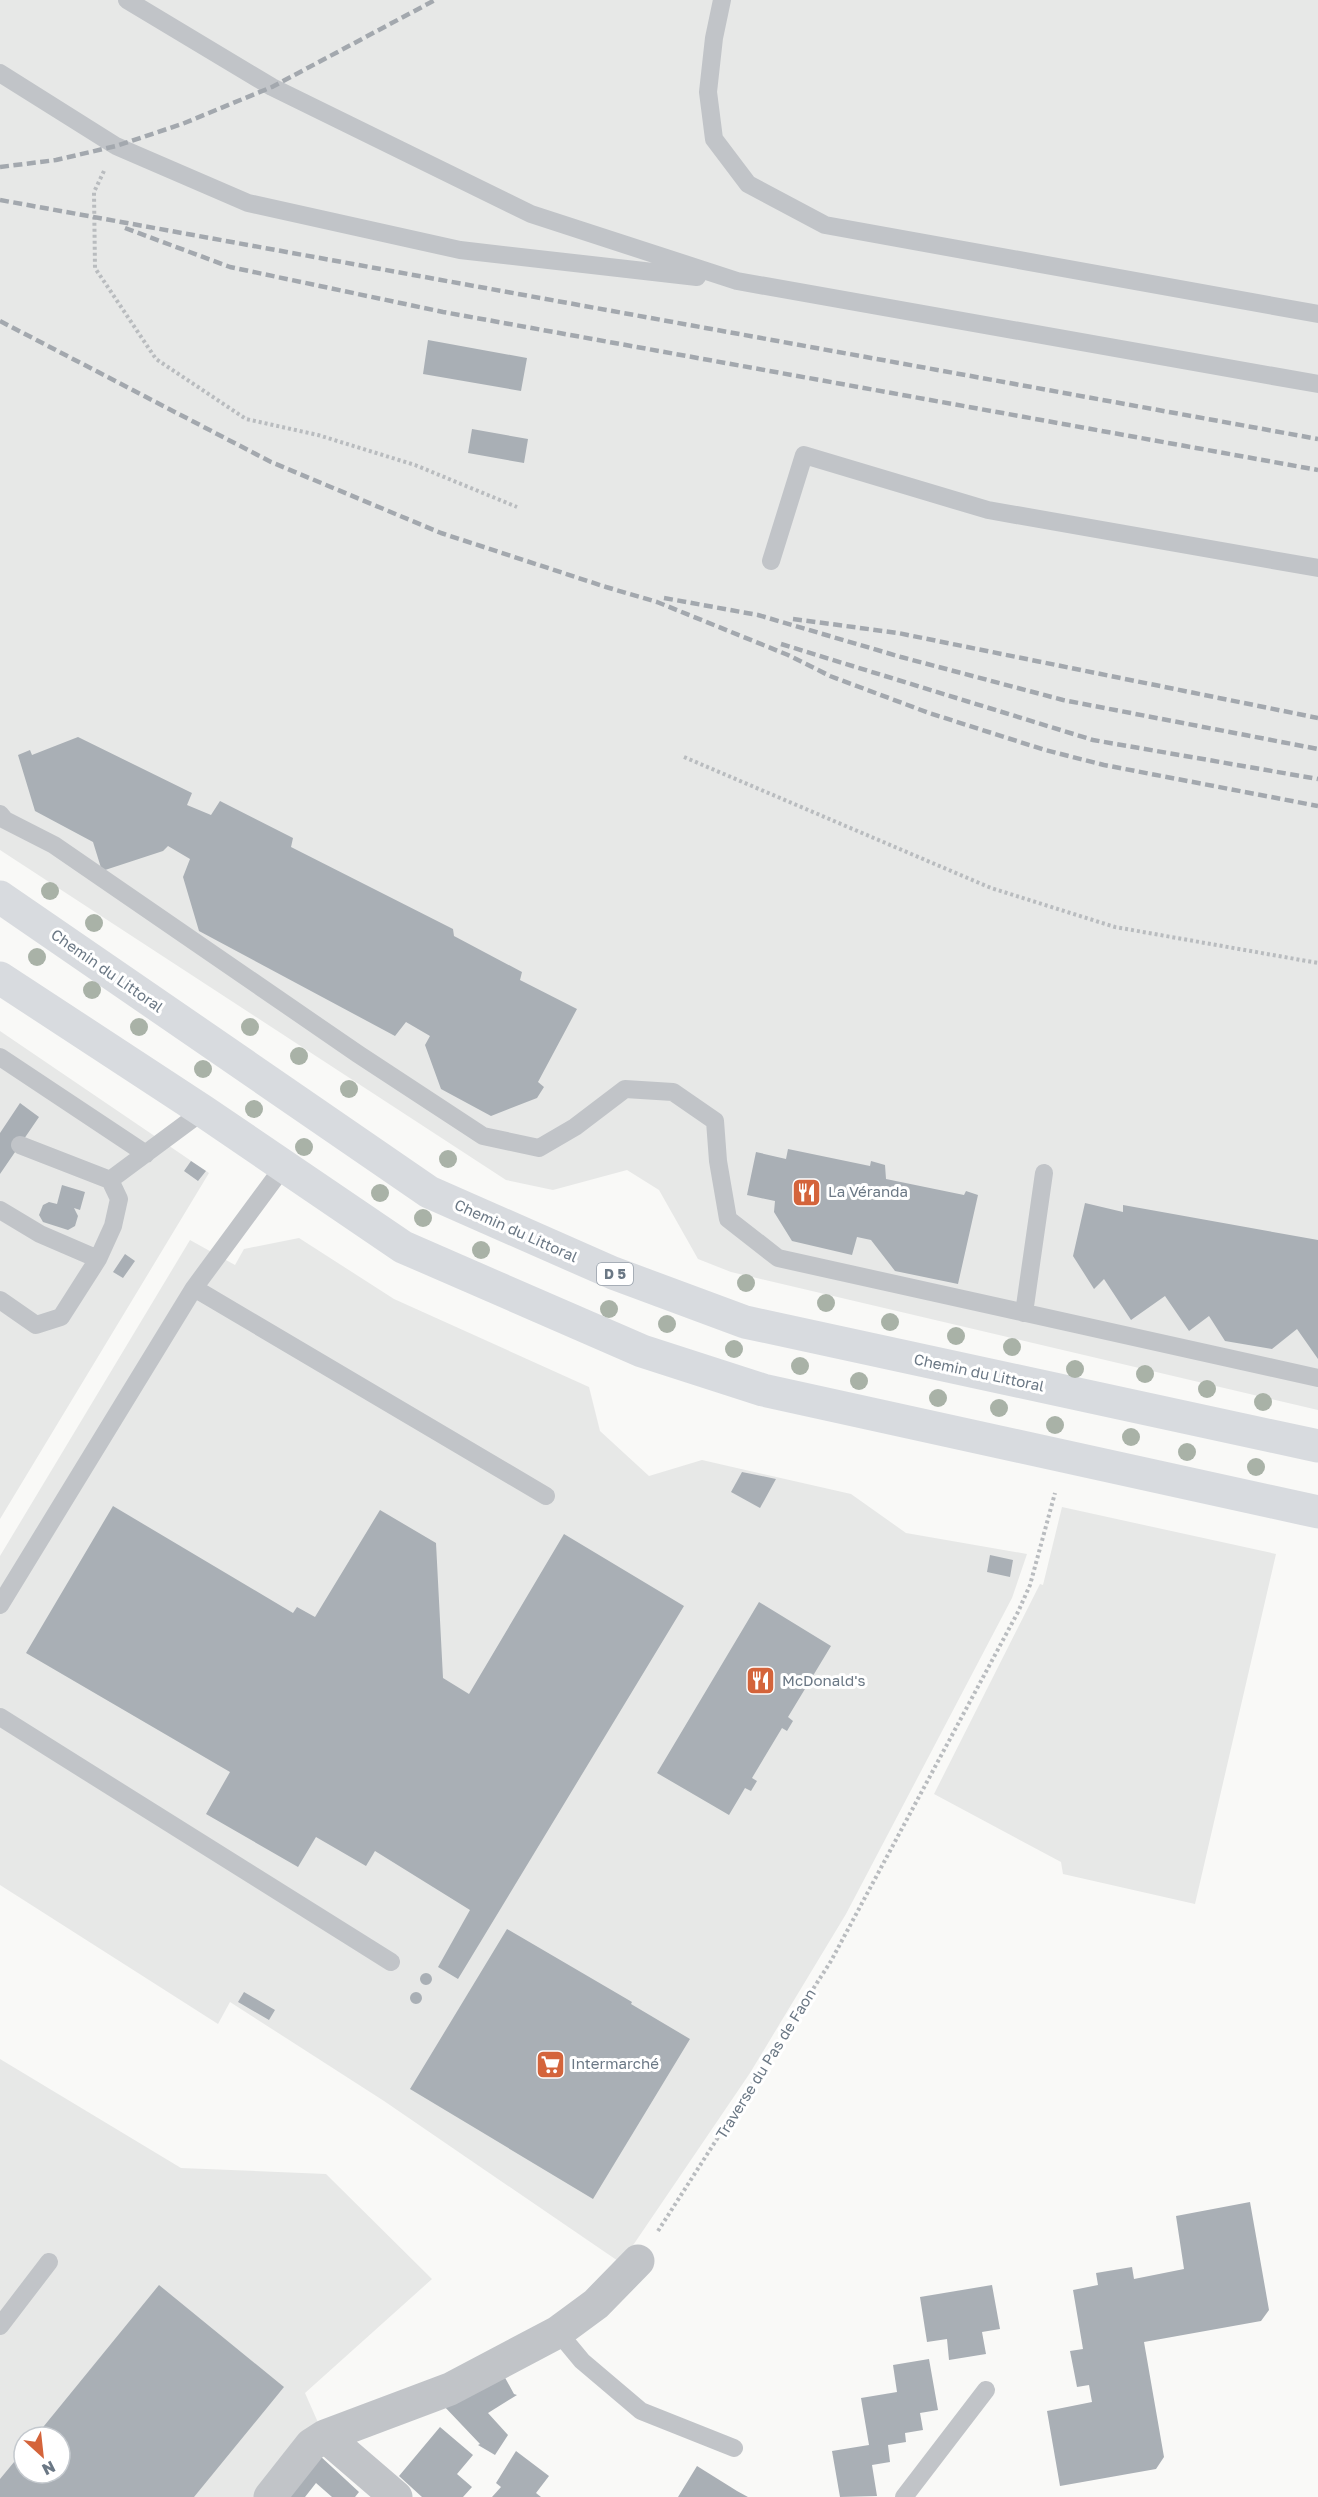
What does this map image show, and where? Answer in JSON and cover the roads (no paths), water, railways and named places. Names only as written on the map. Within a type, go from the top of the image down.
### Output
[{"type":"main road","name":"Chemin du Littoral","points":[[0,897],[429,1192],[613,1273],[745,1322],[1318,1446]]},
{"type":"main road","points":[[0,978],[203,1111],[403,1247],[642,1351],[763,1390],[1318,1512]]},
{"type":"street","points":[[270,2497],[311,2445],[325,2436],[450,2389],[558,2332],[596,2304],[638,2261]]},
{"type":"street","points":[[325,2436],[396,2497]]},
{"type":"lane","points":[[127,0],[272,87],[531,214],[737,281]]},
{"type":"lane","points":[[722,0],[714,38],[708,92],[714,139],[747,184],[825,225],[1318,314]]},
{"type":"lane","points":[[0,74],[116,146],[248,203],[460,250],[737,281],[1318,384]]},
{"type":"lane","points":[[771,561],[804,455],[988,510],[1318,568]]},
{"type":"lane","points":[[0,814],[5,820],[54,845],[358,1054],[483,1136],[539,1148],[575,1127],[625,1089],[673,1092],[715,1121],[718,1161],[728,1219],[778,1258],[1318,1378]]},
{"type":"lane","points":[[0,1057],[146,1154]]},
{"type":"lane","points":[[110,1180],[203,1111]]},
{"type":"lane","points":[[0,1300],[36,1325],[61,1317],[98,1259],[113,1226],[119,1199],[110,1180],[20,1145]]},
{"type":"lane","points":[[0,1605],[194,1288],[284,1166]]},
{"type":"lane","points":[[1024,1313],[1044,1173]]},
{"type":"lane","points":[[0,1210],[40,1234],[98,1259]]},
{"type":"lane","points":[[194,1288],[546,1496]]},
{"type":"lane","points":[[0,1717],[391,1962]]},
{"type":"lane","points":[[0,2326],[49,2262]]},
{"type":"lane","points":[[558,2332],[582,2361],[640,2411],[734,2448]]},
{"type":"lane","points":[[904,2497],[986,2390]]},
{"type":"railway","points":[[0,167],[56,160],[116,146],[182,124],[272,87],[435,0]]},
{"type":"railway","points":[[0,200],[1318,439]]},
{"type":"railway","points":[[125,228],[230,267],[443,312],[1318,470]]},
{"type":"railway","points":[[0,321],[271,462],[441,533],[657,602],[788,655],[830,676],[929,713],[1045,750],[1104,765],[1318,806]]},
{"type":"railway","points":[[664,598],[758,615],[901,657],[1063,700],[1318,749]]},
{"type":"railway","points":[[793,619],[898,633],[1318,718]]},
{"type":"railway","points":[[781,644],[1093,740],[1318,779]]},
{"type":"place","name":"La Véranda","points":[[807,1192]]},
{"type":"place","name":"McDonald's","points":[[761,1681]]},
{"type":"place","name":"Intermarché","points":[[550,2064]]}]
